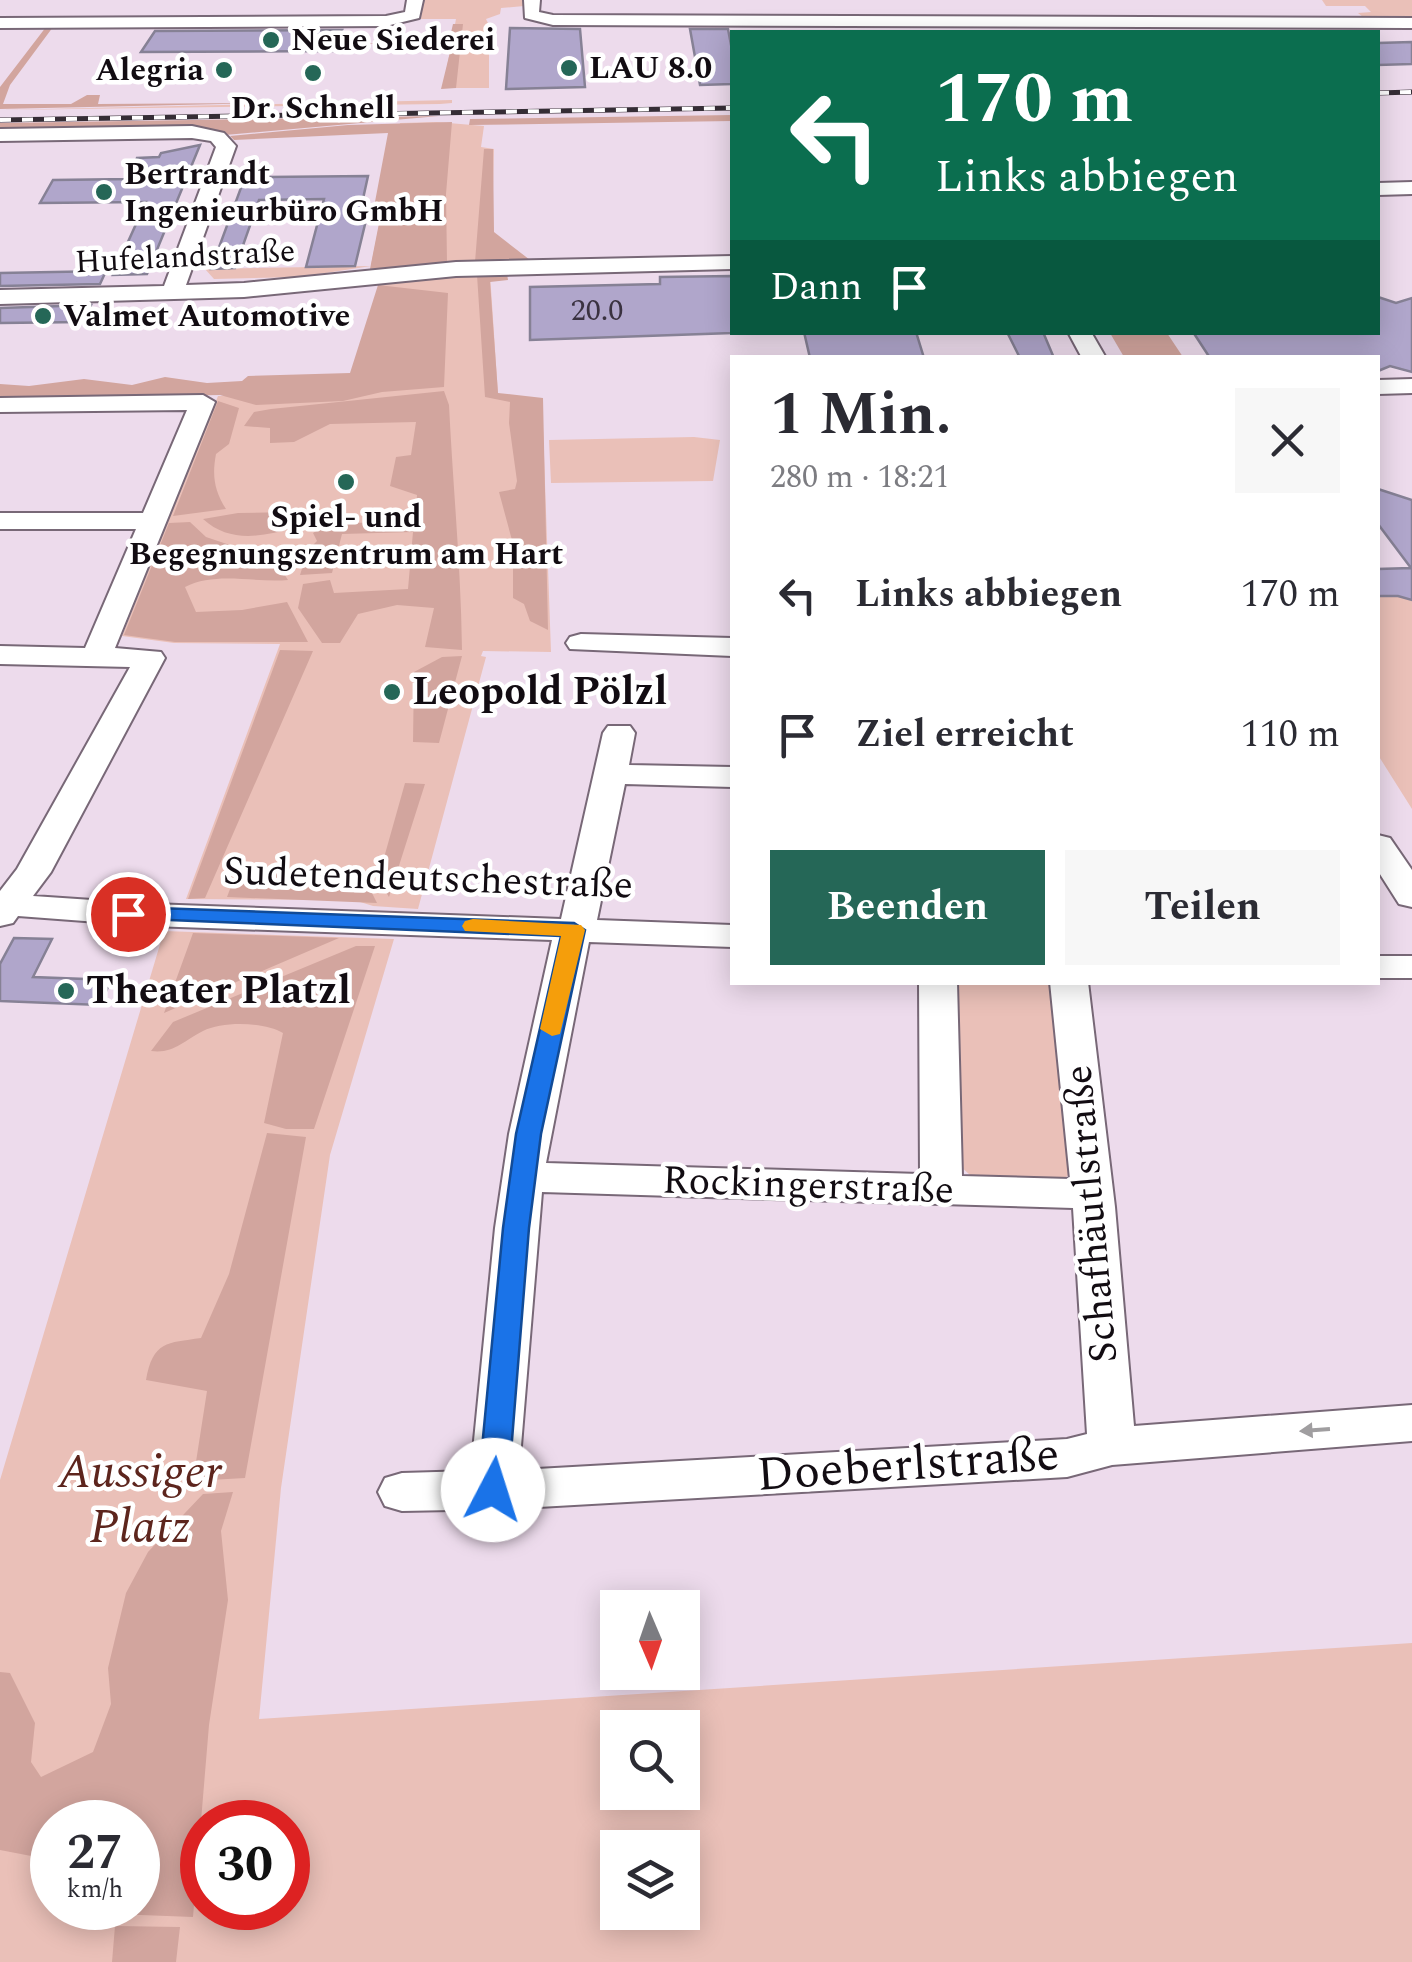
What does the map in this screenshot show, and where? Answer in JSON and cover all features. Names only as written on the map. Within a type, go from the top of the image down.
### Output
[{"type":"street","points":[[0,23],[386,21],[413,15],[415,0]]},
{"type":"street","points":[[532,0],[531,16],[553,20],[905,26],[1412,23]]},
{"type":"street","points":[[893,0],[905,26]]},
{"type":"street","points":[[0,135],[192,132],[217,137],[226,146],[172,293]]},
{"type":"street","points":[[1380,189],[1412,188]]},
{"type":"street","name":"Hufelandstraße","points":[[0,297],[279,288],[456,268],[730,262]]},
{"type":"street","points":[[1380,386],[1412,386]]},
{"type":"street","points":[[0,405],[203,402],[96,657]]},
{"type":"street","points":[[0,521],[156,520]]},
{"type":"street","points":[[581,643],[730,647]]},
{"type":"street","points":[[0,655],[150,658],[81,787],[4,908]]},
{"type":"street","points":[[493,1490],[529,1134],[574,930],[583,912],[619,732]]},
{"type":"street","points":[[610,774],[730,777]]},
{"type":"street","points":[[1380,847],[1412,896]]},
{"type":"street","name":"Sudetendeutschestraße","points":[[4,908],[730,936]]},
{"type":"street","points":[[1380,967],[1412,967]]},
{"type":"street","points":[[938,985],[941,1190]]},
{"type":"street","name":"Schafhäutlstraße","points":[[1068,985],[1092,1194],[1112,1446]]},
{"type":"street","name":"Rockingerstraße","points":[[523,1177],[1092,1194]]},
{"type":"street","name":"Doeberlstraße","points":[[402,1492],[1067,1458],[1112,1446],[1412,1423]]},
{"type":"green space","points":[[422,0],[525,0],[524,6],[501,8],[500,14],[486,19],[489,88],[443,88],[456,19],[421,19]]},
{"type":"green space","points":[[1322,0],[1412,0],[1412,17],[1363,17],[1358,13],[1371,12],[1365,6],[1326,6]]},
{"type":"green space","points":[[452,100],[440,104],[0,110]]},
{"type":"green space","points":[[400,123],[484,126],[481,147],[494,149],[492,229],[497,260],[371,265]]},
{"type":"green space","points":[[371,266],[300,277],[214,279],[205,269]]},
{"type":"green space","points":[[490,274],[498,394],[542,399],[551,652],[483,651],[481,656],[486,657],[418,909],[373,906],[354,900],[186,899],[280,644],[174,643],[122,636],[218,396],[350,389],[379,284]]},
{"type":"green space","points":[[549,440],[720,440],[713,481],[551,483]]},
{"type":"green space","points":[[1380,596],[1412,600],[1412,809],[1380,758]]},
{"type":"green space","name":"Aussiger Platz","points":[[164,931],[394,939],[330,1155],[281,1488],[259,1719],[1412,1643],[1412,1962],[0,1962],[0,1480]]},
{"type":"green space","points":[[950,985],[1052,985],[1073,1171],[1064,1179],[970,1175],[959,1165]]},
{"type":"shaded area","points":[[453,24],[463,24],[456,88],[441,89],[452,44],[356,44],[449,41]]},
{"type":"shaded area","points":[[46,27],[53,27],[10,85],[3,104],[71,104],[87,95],[100,95],[98,104],[269,103],[0,109],[0,87]]},
{"type":"shaded area","points":[[730,115],[730,121],[469,125],[470,119]]},
{"type":"shaded area","points":[[439,116],[225,135],[0,132],[0,123]]},
{"type":"shaded area","points":[[452,122],[446,194],[447,262],[370,269],[382,208],[374,207],[388,133],[234,140],[230,136],[348,125]]},
{"type":"shaded area","points":[[484,149],[493,149],[494,232],[530,260],[475,262]]},
{"type":"shaded area","points":[[507,274],[508,280],[490,282],[498,393],[543,398],[548,630],[530,621],[524,604],[513,598],[513,544],[499,492],[515,489],[517,481],[510,402],[485,397],[477,275]]},
{"type":"shaded area","points":[[378,285],[448,293],[444,387],[382,392],[343,401],[256,405],[220,395],[0,399],[0,384],[29,386],[84,379],[132,385],[165,377],[207,383],[242,381],[248,376],[350,373]]},
{"type":"shaded area","points":[[1111,335],[1168,335],[1182,355],[1123,355]]},
{"type":"shaded area","points":[[444,391],[449,405],[462,650],[425,647],[434,608],[397,605],[358,614],[340,643],[322,643],[298,608],[303,584],[330,580],[334,593],[408,589],[413,532],[342,534],[332,573],[300,575],[308,550],[317,541],[313,533],[324,527],[389,520],[416,508],[417,495],[390,486],[396,457],[411,455],[416,422],[330,424],[294,442],[270,443],[270,428],[244,426],[254,412],[271,409]]},
{"type":"shaded area","points":[[218,401],[239,408],[229,444],[216,454],[214,476],[226,509],[173,516]]},
{"type":"shaded area","points":[[340,511],[337,517],[250,536],[234,535],[203,519],[238,513]]},
{"type":"shaded area","points":[[190,522],[206,537],[275,560],[288,580],[197,582],[185,587],[196,612],[242,610],[287,602],[308,642],[175,642],[124,635],[169,523]]},
{"type":"shaded area","points":[[280,650],[313,651],[205,898],[188,899]]},
{"type":"shaded area","points":[[462,656],[439,743],[413,742],[414,672],[442,657]]},
{"type":"shaded area","points":[[405,783],[425,784],[389,897],[378,879]]},
{"type":"shaded area","points":[[239,865],[296,875],[363,875],[377,903],[227,897]]},
{"type":"shaded area","points":[[193,933],[339,938],[164,1013]]},
{"type":"shaded area","points":[[356,946],[375,946],[314,1129],[286,1129],[264,1123],[283,1033],[275,1029],[232,1024],[203,1031],[172,1049],[151,1051],[173,1022]]},
{"type":"shaded area","points":[[267,1133],[306,1137],[245,1478],[193,1481],[207,1391],[146,1380],[153,1358],[163,1346],[201,1338],[229,1274]]},
{"type":"shaded area","points":[[233,1492],[221,1531],[228,1600],[209,1725],[203,1800],[180,1800],[180,1916],[160,1916],[160,1800],[30,1800],[30,1856],[0,1850],[0,1672],[10,1673],[35,1723],[31,1762],[41,1777],[93,1752],[111,1704],[108,1668],[126,1593],[148,1552],[203,1494]]},
{"type":"shaded area","points":[[180,1927],[176,1962],[112,1962],[115,1930]]},
{"type":"building","name":"LAU 8.0","points":[[510,28],[580,29],[585,87],[506,89]]},
{"type":"building","points":[[690,29],[728,29],[730,84],[700,85]]},
{"type":"building","name":"Neue Siederei","points":[[342,30],[333,51],[141,52],[155,31]]},
{"type":"building","points":[[1412,42],[1412,64],[1380,65],[1380,43]]},
{"type":"building","points":[[200,145],[147,274],[113,275],[146,202],[40,203],[53,180],[130,179],[137,158],[159,157],[161,153]]},
{"type":"building","points":[[249,166],[268,173],[267,177],[368,176],[359,217],[367,216],[355,266],[306,267],[324,199],[259,200],[235,268],[211,269]]},
{"type":"building","points":[[106,271],[100,284],[0,286],[0,273]]},
{"type":"building","points":[[730,276],[730,333],[530,340],[530,287],[660,284],[660,277]]},
{"type":"building","points":[[1380,298],[1396,303],[1412,298],[1412,372],[1390,366],[1380,370],[1380,355],[1208,355],[1195,335],[1380,335]]},
{"type":"building","name":"Valmet Automotive","points":[[91,305],[83,322],[0,323],[0,308]]},
{"type":"building","points":[[805,335],[917,335],[923,355],[809,355]]},
{"type":"building","points":[[1008,335],[1044,335],[1053,355],[1018,355]]},
{"type":"building","points":[[1380,490],[1412,500],[1412,600],[1380,596],[1380,569],[1411,568],[1380,527]]},
{"type":"building","points":[[14,938],[52,939],[33,977],[111,980],[100,1005],[0,1001],[0,964]]},
{"type":"railway","points":[[1380,93],[1412,92]]},
{"type":"railway","points":[[0,120],[730,108]]},
{"type":"slow traffic","points":[[473,926],[574,930],[552,1029]]},
{"type":"place","name":"Neue Siederei","points":[[271,40]]},
{"type":"place","name":"LAU 8.0","points":[[569,68]]},
{"type":"place","name":"Alegria","points":[[224,70]]},
{"type":"place","name":"Dr. Schnell","points":[[313,73]]},
{"type":"place","name":"Bertrandt Ingenieurbüro GmbH","points":[[104,192]]},
{"type":"place","name":"Valmet Automotive","points":[[43,316]]},
{"type":"place","name":"Spiel- und Begegnungszentrum am Hart","points":[[346,482]]},
{"type":"place","name":"Leopold Pölzl","points":[[392,692]]},
{"type":"place","name":"Theater Platzl","points":[[66,991]]},
{"type":"route","points":[[128,914],[574,930],[529,1134],[516,1228],[493,1490]]}]
